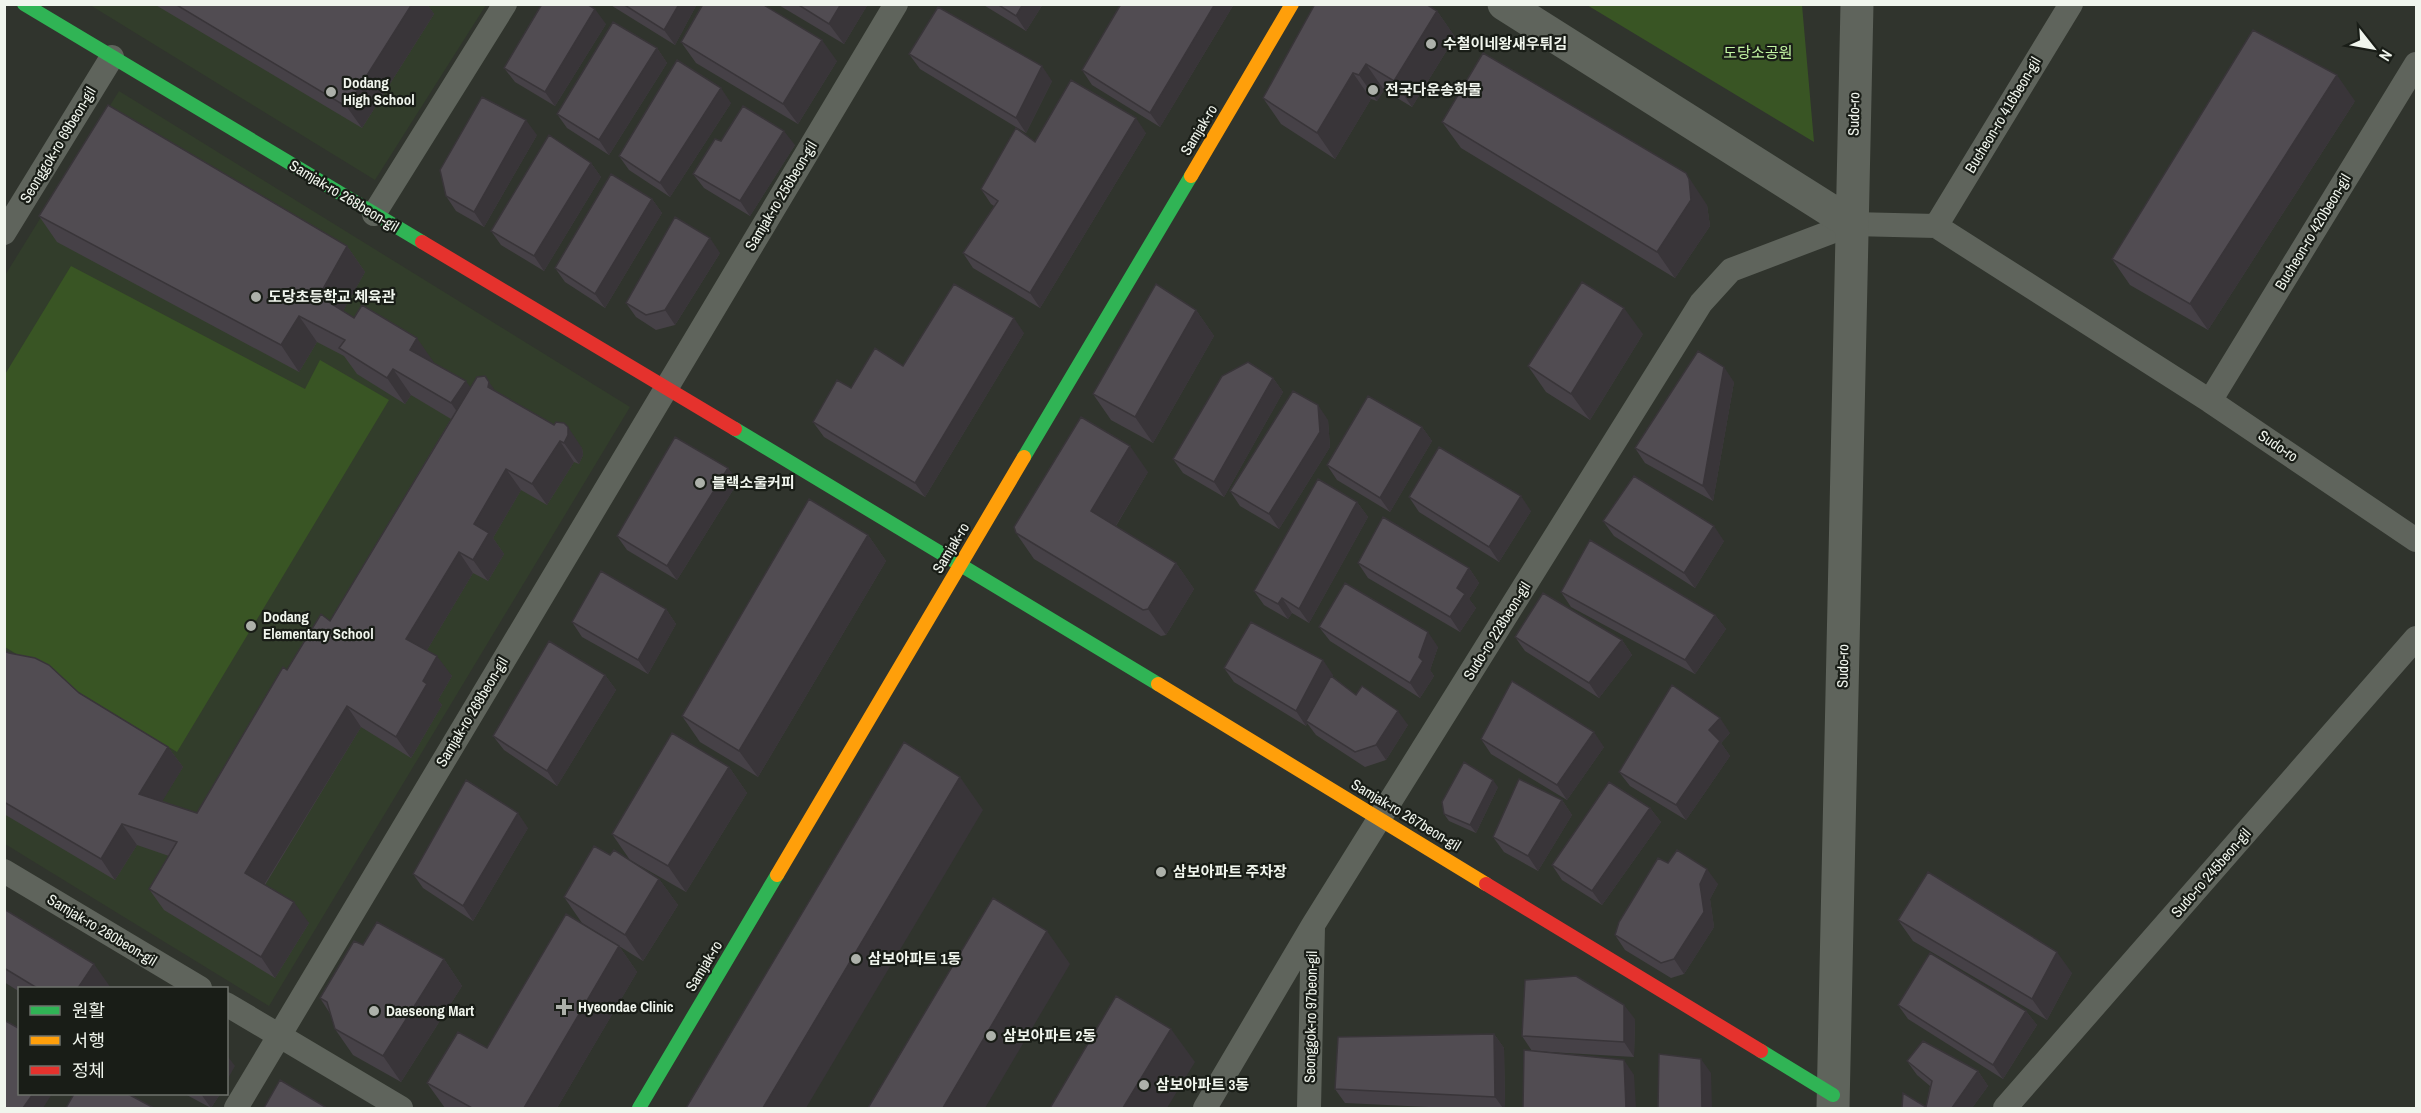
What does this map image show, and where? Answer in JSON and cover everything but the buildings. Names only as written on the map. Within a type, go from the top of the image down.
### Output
[{"type":"street","name":"Samjak-ro 268beon-gil","points":[[24,4],[961,564]]},
{"type":"street","name":"Samjak-ro","points":[[639,1108],[1293,4]]},
{"type":"street","points":[[1504,4],[1852,224]]},
{"type":"street","name":"Sudo-ro","points":[[1833,1102],[1857,4]]},
{"type":"street","name":"Samjak-ro 267beon-gil","points":[[961,564],[1381,818],[1833,1102]]},
{"type":"lane","points":[[374,214],[506,4]]},
{"type":"lane","name":"Samjak-ro 256beon-gil","points":[[665,388],[896,4]]},
{"type":"lane","name":"Bucheon-ro 416beon-gil","points":[[1936,226],[2071,4]]},
{"type":"lane","name":"Seonggok-ro 69beon-gil","points":[[4,233],[112,57]]},
{"type":"lane","name":"Bucheon-ro 420beon-gil","points":[[2210,401],[2416,64]]},
{"type":"lane","points":[[1852,224],[1936,226]]},
{"type":"lane","name":"Sudo-ro 228beon-gil","points":[[1205,1108],[1313,925],[1701,303],[1731,270],[1852,224]]},
{"type":"lane","name":"Sudo-ro","points":[[1936,226],[2210,401],[2416,540]]},
{"type":"lane","name":"Samjak-ro 268beon-gil","points":[[279,1036],[665,388]]},
{"type":"lane","name":"Sudo-ro 245beon-gil","points":[[2005,1108],[2416,638]]},
{"type":"lane","name":"Samjak-ro 280beon-gil","points":[[4,871],[198,987]]},
{"type":"lane","name":"Seonggok-ro 97beon-gil","points":[[1309,1108],[1313,925]]},
{"type":"lane","points":[[228,1005],[401,1108]]},
{"type":"lane","points":[[236,1108],[279,1036]]},
{"type":"shaded area","name":"Dodang High School","points":[[90,5],[486,5],[375,180]]},
{"type":"shaded area","name":"Dodang Elementary School","points":[[119,91],[630,407],[269,1006],[5,844],[4,277]]},
{"type":"green space","name":"도당소공원","points":[[1587,5],[1802,5],[1814,142]]},
{"type":"green space","points":[[71,266],[305,389],[320,360],[389,400],[177,752],[5,647],[4,376]]},
{"type":"traffic: fast","points":[[24,4],[422,242]]},
{"type":"traffic: fast","points":[[1024,457],[1191,176]]},
{"type":"traffic: fast","points":[[735,429],[1158,684]]},
{"type":"traffic: fast","points":[[639,1108],[777,875]]},
{"type":"traffic: fast","points":[[1761,1051],[1833,1095]]},
{"type":"traffic: slow","points":[[1191,176],[1292,4]]},
{"type":"traffic: slow","points":[[777,875],[1024,457]]},
{"type":"traffic: slow","points":[[1158,684],[1486,884]]},
{"type":"traffic: jam","points":[[422,242],[735,429]]},
{"type":"traffic: jam","points":[[1486,884],[1761,1051]]},
{"type":"place","name":"수철이네왕새우튀김","points":[[1431,44]]},
{"type":"place","name":"전국다운송화물","points":[[1373,90]]},
{"type":"place","name":"Dodang High School","points":[[331,92]]},
{"type":"place","name":"도당초등학교 체육관","points":[[256,297]]},
{"type":"place","name":"블랙소울커피","points":[[700,483]]},
{"type":"place","name":"Dodang Elementary School","points":[[251,626]]},
{"type":"place","name":"삼보아파트 주차장","points":[[1161,872]]},
{"type":"place","name":"삼보아파트 1동","points":[[856,959]]},
{"type":"place","name":"Hyeondae Clinic","points":[[564,1007]]},
{"type":"place","name":"Daeseong Mart","points":[[374,1011]]},
{"type":"place","name":"삼보아파트 2동","points":[[991,1036]]},
{"type":"place","name":"삼보아파트 3동","points":[[1144,1085]]}]
